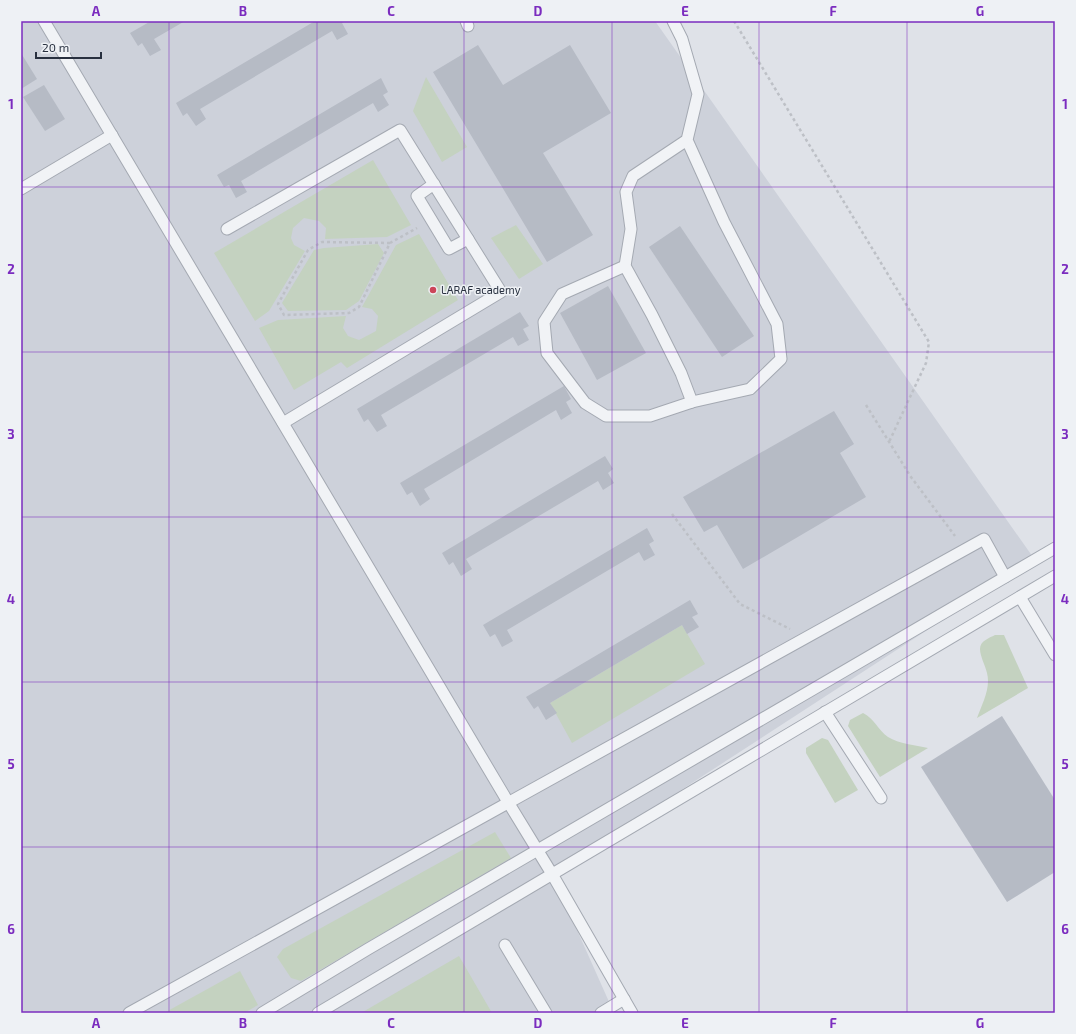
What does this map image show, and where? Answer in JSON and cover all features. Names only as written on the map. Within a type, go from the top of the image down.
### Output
[{"type":"lane","points":[[44,21],[552,874],[632,1013]]},
{"type":"lane","points":[[625,266],[562,294],[544,322],[547,353],[585,403],[606,416],[650,416],[692,402],[750,389],[780,359],[777,324],[724,222],[687,140],[698,94],[682,39],[673,21]]},
{"type":"lane","points":[[227,229],[400,130],[502,292],[283,423]]},
{"type":"lane","points":[[21,189],[112,135]]},
{"type":"lane","points":[[687,140],[633,176],[626,192],[631,229],[625,266],[652,315],[681,373],[692,402]]},
{"type":"lane","points":[[434,184],[417,196],[449,249],[468,239]]},
{"type":"lane","points":[[129,1013],[984,539],[1005,577]]},
{"type":"lane","points":[[262,1013],[368,949],[1055,548]]},
{"type":"lane","points":[[318,1013],[1055,576]]},
{"type":"lane","points":[[1020,597],[1055,656]]},
{"type":"lane","points":[[825,712],[881,798]]},
{"type":"lane","points":[[505,945],[546,1013]]},
{"type":"lane","points":[[601,1013],[624,999]]},
{"type":"path","points":[[734,21],[930,342],[926,363],[889,442]]},
{"type":"path","points":[[390,243],[359,307],[349,313],[284,315],[278,304],[308,250],[322,242],[390,243],[432,220]]},
{"type":"path","points":[[866,405],[911,477],[965,549]]},
{"type":"path","points":[[672,514],[740,604],[806,637]]},
{"type":"shaded area","name":"LARAF academy","points":[[21,21],[655,21],[1035,560],[552,874],[614,1013],[21,1013]]},
{"type":"green space","points":[[426,77],[467,147],[442,162],[413,111]]},
{"type":"green space","points":[[373,160],[411,225],[387,237],[325,239],[326,228],[319,221],[304,218],[293,228],[291,238],[294,245],[305,251],[269,311],[255,321],[214,253]]},
{"type":"green space","points":[[516,225],[543,264],[519,279],[491,238]]},
{"type":"green space","points":[[419,234],[458,300],[347,368],[341,362],[294,390],[259,328],[278,320],[346,316],[343,328],[348,336],[359,340],[376,331],[378,316],[372,309],[362,307],[396,245]]},
{"type":"green space","points":[[378,244],[384,253],[359,301],[346,310],[288,311],[282,303],[314,250]]},
{"type":"green space","points":[[682,625],[705,664],[572,743],[550,703]]},
{"type":"green space","points":[[995,635],[1004,635],[1028,688],[977,718],[988,684],[987,673],[981,655],[980,646],[985,640]]},
{"type":"green space","points":[[863,713],[867,715],[888,737],[902,743],[928,748],[880,777],[848,726],[850,720]]},
{"type":"green space","points":[[822,738],[828,740],[858,790],[835,803],[806,753],[806,748]]},
{"type":"green space","points":[[495,832],[511,858],[301,981],[291,978],[277,957],[283,949]]},
{"type":"green space","points":[[459,956],[492,1013],[361,1013]]},
{"type":"green space","points":[[240,971],[258,1005],[244,1013],[164,1013]]},
{"type":"building","points":[[151,21],[185,21],[154,39],[161,50],[150,56],[142,43],[138,46],[130,33]]},
{"type":"building","points":[[315,21],[345,21],[342,23],[348,34],[337,40],[332,31],[200,109],[206,119],[196,126],[187,113],[183,116],[176,103]]},
{"type":"building","points":[[478,45],[503,85],[570,45],[611,113],[543,153],[593,235],[547,262],[433,72]]},
{"type":"building","points":[[21,53],[37,79],[21,89]]},
{"type":"building","points":[[381,78],[388,92],[383,95],[389,105],[378,112],[373,103],[241,181],[247,192],[236,198],[229,185],[224,187],[217,175]]},
{"type":"building","points":[[44,85],[65,119],[45,131],[23,97]]},
{"type":"building","points":[[680,226],[754,336],[722,357],[649,247]]},
{"type":"building","points":[[608,286],[646,353],[597,380],[560,313]]},
{"type":"building","points":[[520,312],[529,326],[523,329],[529,340],[518,346],[513,337],[381,415],[387,426],[377,432],[368,419],[364,422],[357,409]]},
{"type":"building","points":[[564,386],[571,399],[566,402],[572,413],[561,420],[556,410],[424,489],[430,499],[420,506],[412,492],[407,495],[400,483]]},
{"type":"building","points":[[834,411],[854,444],[840,453],[866,497],[743,569],[717,525],[704,532],[683,497]]},
{"type":"building","points":[[605,456],[613,469],[608,473],[614,483],[603,490],[598,481],[466,559],[472,569],[461,576],[453,562],[449,565],[442,553]]},
{"type":"building","points":[[647,528],[654,541],[649,544],[655,555],[644,561],[639,552],[507,630],[513,641],[502,647],[495,634],[490,637],[483,625]]},
{"type":"building","points":[[690,600],[698,614],[692,617],[699,627],[687,634],[682,625],[550,703],[557,713],[546,720],[538,706],[534,709],[526,697]]},
{"type":"building","points":[[1002,716],[1055,800],[1055,872],[1007,902],[921,767]]},
{"type":"place","name":"LARAF academy","points":[[433,290]]}]
